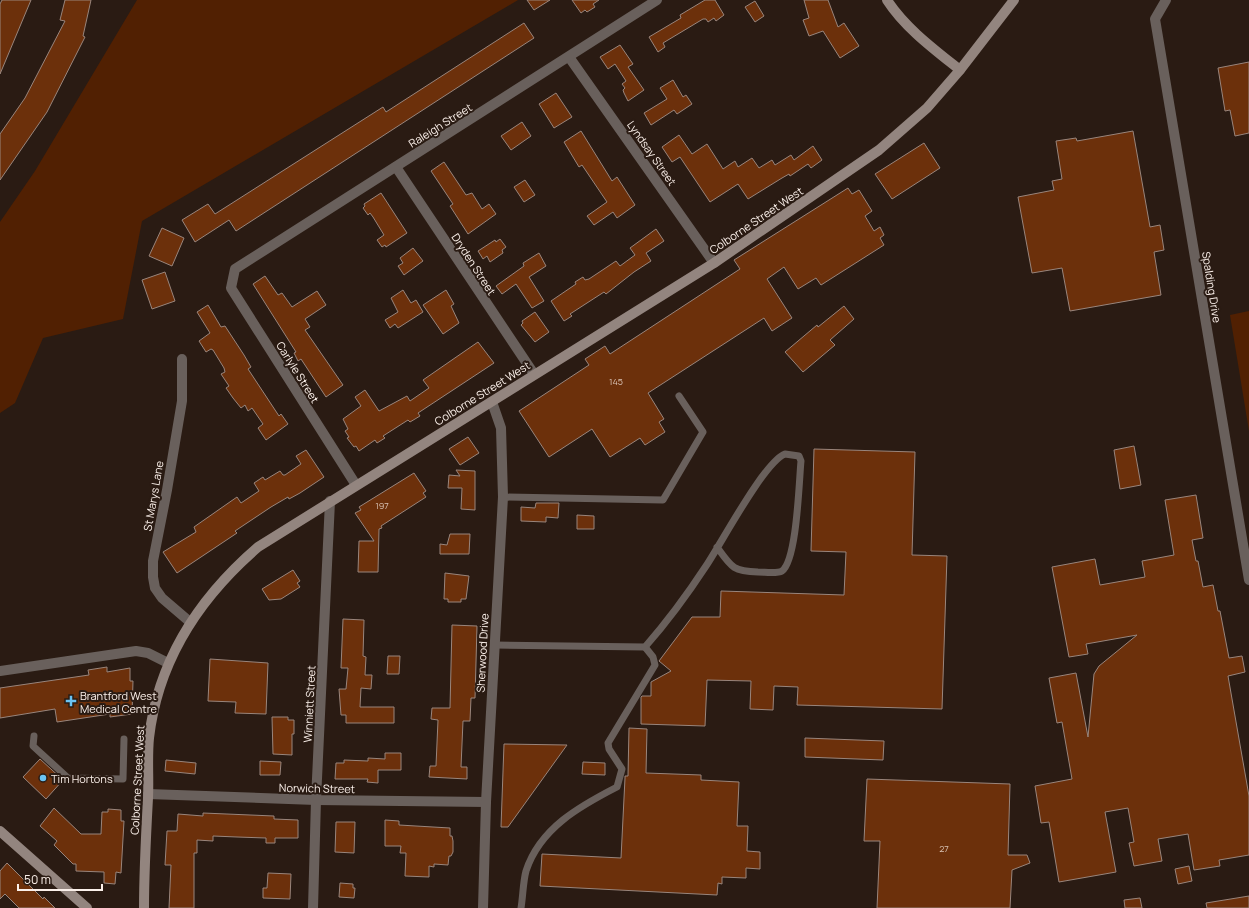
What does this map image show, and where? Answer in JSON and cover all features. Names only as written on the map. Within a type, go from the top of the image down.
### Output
[{"type":"main road","points":[[887,0],[893,9],[921,38],[960,70]]},
{"type":"main road","name":"Colborne Street West","points":[[144,908],[150,731],[160,686],[168,663],[190,622],[234,568],[258,547],[330,501],[714,263],[879,150],[927,108],[960,70],[1014,0]]},
{"type":"main road","points":[[0,831],[87,908]]},
{"type":"street","name":"Raleigh Street","points":[[235,269],[657,0]]},
{"type":"street","name":"Spalding Drive","points":[[1166,0],[1155,19],[1249,580]]},
{"type":"street","name":"Lyndsay Street","points":[[569,57],[714,263]]},
{"type":"street","name":"Dryden Street","points":[[396,167],[534,374]]},
{"type":"street","name":"Carlyle Street","points":[[235,269],[231,288],[356,485]]},
{"type":"street","name":"St Marys Lane","points":[[182,359],[182,401],[153,561],[153,577],[155,588],[162,598],[190,622]]},
{"type":"street","name":"Sherwood Drive","points":[[483,908],[486,802],[503,497],[501,428],[492,402]]},
{"type":"street","name":"Winniett Street","points":[[313,908],[316,800],[330,501]]},
{"type":"street","points":[[0,671],[127,651],[148,653],[168,663]]},
{"type":"street","name":"Norwich Street","points":[[148,794],[316,800],[486,802]]},
{"type":"lane","points":[[503,497],[663,500],[703,432],[679,396]]},
{"type":"lane","points":[[494,645],[645,647],[670,619],[717,547],[772,463],[785,454],[799,456],[801,461],[792,552],[784,569],[778,572],[741,572],[733,567],[717,547]]},
{"type":"lane","points":[[521,908],[526,871],[540,845],[557,824],[582,805],[617,787],[622,769],[609,749],[608,742],[655,665],[653,658],[645,647]]},
{"type":"lane","points":[[34,736],[34,746],[68,778],[123,779],[124,739]]},
{"type":"shaded area","points":[[137,0],[518,0],[142,221],[123,319],[43,338],[15,403],[0,413],[0,222],[35,171]]},
{"type":"shaded area","points":[[1249,311],[1249,431],[1230,315]]},
{"type":"building","points":[[2,0],[31,0],[0,74],[0,4]]},
{"type":"building","points":[[65,0],[91,0],[83,36],[85,37],[47,112],[0,180],[0,134],[25,98],[65,21],[60,20]]},
{"type":"building","points":[[527,0],[550,0],[534,10]]},
{"type":"building","points":[[572,0],[599,0],[593,4],[595,7],[587,12],[585,10],[581,13]]},
{"type":"building","points":[[705,0],[715,0],[724,15],[716,21],[714,18],[708,22],[706,19],[703,19],[663,43],[665,47],[658,52],[649,37],[681,18],[680,15]]},
{"type":"building","points":[[804,0],[828,0],[838,27],[844,23],[859,46],[840,58],[823,31],[809,36],[803,20],[809,18]]},
{"type":"building","points":[[755,1],[764,16],[755,22],[745,7]]},
{"type":"building","points":[[524,23],[534,38],[236,231],[229,220],[195,242],[182,220],[208,204],[215,214],[383,107],[386,112]]},
{"type":"building","points":[[620,45],[633,64],[628,67],[644,90],[628,101],[623,90],[625,88],[622,84],[626,81],[615,64],[608,69],[600,57]]},
{"type":"building","points":[[1249,62],[1249,133],[1235,136],[1230,110],[1225,111],[1218,68]]},
{"type":"building","points":[[673,80],[683,97],[686,95],[692,104],[677,114],[674,110],[651,125],[644,113],[667,99],[660,88]]},
{"type":"building","points":[[556,93],[572,117],[554,128],[539,104]]},
{"type":"building","points":[[522,122],[531,136],[511,150],[501,136]]},
{"type":"building","points":[[581,131],[612,181],[617,177],[635,205],[617,218],[613,212],[594,225],[587,216],[607,202],[582,165],[579,167],[564,142]]},
{"type":"building","points":[[1133,131],[1150,227],[1160,225],[1164,250],[1154,252],[1161,295],[1070,311],[1062,268],[1032,273],[1018,197],[1054,190],[1052,181],[1062,179],[1056,141],[1076,138],[1077,141]]},
{"type":"building","points":[[679,135],[692,154],[707,144],[723,169],[735,161],[738,167],[752,158],[759,168],[772,160],[775,165],[791,155],[794,160],[813,146],[822,160],[811,168],[808,164],[790,176],[789,174],[748,199],[738,184],[710,202],[680,157],[672,162],[662,147]]},
{"type":"building","points":[[924,143],[940,168],[892,199],[875,174]]},
{"type":"building","points":[[444,162],[466,195],[472,193],[482,209],[489,204],[496,214],[468,234],[450,206],[453,204],[431,171]]},
{"type":"building","points":[[525,180],[535,195],[524,202],[514,187]]},
{"type":"building","points":[[848,188],[852,194],[859,190],[872,211],[865,216],[874,231],[880,227],[884,235],[880,238],[884,245],[821,285],[816,278],[798,289],[784,267],[767,279],[792,318],[772,331],[764,318],[648,393],[664,419],[659,422],[665,432],[645,445],[640,438],[610,457],[592,429],[549,457],[519,411],[589,365],[585,359],[605,346],[610,354],[740,269],[734,260]]},
{"type":"building","points":[[381,193],[407,233],[386,247],[385,245],[382,247],[377,240],[384,235],[370,213],[368,215],[363,208],[365,206],[364,204]]},
{"type":"building","points":[[162,228],[184,238],[172,266],[149,256]]},
{"type":"building","points":[[656,229],[664,241],[646,253],[651,261],[606,294],[604,292],[570,314],[572,316],[564,321],[551,301],[576,284],[575,282],[583,277],[585,280],[589,279],[616,261],[620,266],[635,255],[630,248]]},
{"type":"building","points":[[500,239],[506,247],[502,250],[503,253],[490,262],[487,256],[483,259],[478,251],[495,240],[496,242]]},
{"type":"building","points":[[413,248],[423,261],[404,275],[398,266],[403,263],[400,258]]},
{"type":"building","points":[[539,253],[546,266],[529,277],[544,301],[532,308],[516,284],[502,294],[496,286],[524,266],[523,263]]},
{"type":"building","points":[[165,272],[175,301],[152,309],[142,280]]},
{"type":"building","points":[[265,276],[278,295],[282,293],[292,307],[317,291],[326,305],[305,319],[310,327],[305,330],[343,385],[326,397],[301,359],[298,361],[294,353],[296,352],[253,284]]},
{"type":"building","points":[[403,290],[411,303],[416,300],[423,312],[398,328],[395,324],[390,328],[385,320],[398,312],[391,298]]},
{"type":"building","points":[[446,290],[454,304],[451,306],[459,323],[443,334],[423,305]]},
{"type":"building","points":[[208,305],[221,327],[225,326],[244,355],[251,367],[248,369],[279,416],[281,414],[288,424],[266,440],[258,428],[263,424],[252,408],[248,411],[245,405],[241,408],[226,388],[229,386],[221,374],[225,372],[224,368],[213,350],[211,349],[206,352],[199,341],[210,333],[197,312]]},
{"type":"building","points":[[844,306],[854,319],[830,340],[835,345],[803,372],[785,352],[817,325],[818,327]]},
{"type":"building","points":[[535,312],[549,332],[535,342],[521,325],[523,323],[522,321]]},
{"type":"building","points":[[478,342],[494,363],[418,413],[420,416],[410,422],[408,420],[383,436],[385,438],[377,443],[375,440],[359,451],[356,446],[354,447],[347,438],[349,437],[345,431],[348,429],[343,419],[361,406],[355,397],[365,390],[379,411],[407,396],[410,401],[429,388],[423,380]]},
{"type":"building","points":[[468,437],[479,453],[460,465],[449,449]]},
{"type":"building","points":[[1134,446],[1141,485],[1120,489],[1114,450]]},
{"type":"building","points":[[814,449],[915,452],[912,555],[947,556],[942,709],[797,705],[798,687],[774,686],[773,710],[750,709],[751,681],[707,680],[705,726],[641,724],[641,697],[651,696],[651,682],[671,671],[659,661],[692,617],[720,617],[721,591],[844,595],[846,552],[811,551]]},
{"type":"building","points":[[306,450],[324,477],[300,493],[289,499],[288,497],[271,507],[235,531],[237,533],[177,573],[163,552],[196,532],[194,527],[237,497],[241,503],[259,491],[254,483],[263,477],[265,480],[280,471],[283,475],[285,475],[301,464],[296,456]]},
{"type":"building","points":[[456,470],[475,471],[475,510],[461,509],[462,488],[448,488],[449,475],[460,476]]},
{"type":"building","points":[[414,473],[426,491],[423,493],[426,497],[381,526],[382,528],[379,529],[378,572],[358,572],[359,541],[374,541],[355,513],[361,510],[359,507]]},
{"type":"building","points":[[1196,495],[1203,538],[1192,540],[1203,587],[1213,585],[1218,611],[1220,611],[1229,658],[1242,656],[1245,672],[1228,676],[1249,796],[1249,855],[1219,860],[1220,866],[1194,870],[1188,834],[1158,839],[1162,861],[1134,866],[1129,843],[1134,842],[1128,808],[1105,812],[1116,872],[1059,882],[1049,822],[1041,823],[1035,786],[1072,779],[1062,722],[1057,723],[1049,678],[1076,673],[1088,737],[1094,674],[1099,666],[1137,635],[1086,644],[1088,654],[1069,657],[1052,567],[1095,559],[1100,585],[1145,577],[1142,561],[1174,555],[1165,500]]},
{"type":"building","points":[[536,503],[559,503],[558,518],[546,517],[546,522],[521,521],[521,507],[535,508]]},
{"type":"building","points":[[577,515],[594,516],[594,529],[577,529]]},
{"type":"building","points":[[450,534],[470,534],[469,554],[440,554],[440,544],[447,545]]},
{"type":"building","points":[[293,570],[300,581],[297,583],[300,587],[281,599],[269,600],[262,589]]},
{"type":"building","points":[[445,573],[469,576],[466,599],[461,599],[461,602],[448,602],[448,599],[444,599]]},
{"type":"building","points":[[343,619],[364,620],[363,656],[366,657],[365,675],[372,675],[371,689],[361,688],[360,707],[394,707],[394,723],[346,723],[346,715],[341,715],[339,689],[346,689],[348,668],[341,668]]},
{"type":"building","points":[[452,625],[477,626],[475,698],[471,698],[470,721],[463,721],[461,767],[467,767],[467,779],[429,777],[430,766],[436,766],[438,720],[431,719],[432,708],[450,708]]},
{"type":"building","points":[[388,656],[400,656],[399,674],[387,674]]},
{"type":"building","points":[[210,659],[268,663],[266,714],[235,713],[236,702],[208,701]]},
{"type":"building","points":[[107,667],[107,672],[130,668],[130,681],[133,681],[132,714],[110,717],[110,714],[57,722],[55,709],[0,718],[0,688],[89,675],[88,670]]},
{"type":"building","points":[[272,717],[288,717],[288,720],[294,720],[292,755],[273,754]]},
{"type":"building","points":[[629,728],[647,729],[646,773],[701,775],[701,780],[739,782],[737,826],[748,826],[747,851],[760,852],[760,869],[746,868],[746,878],[722,877],[722,884],[718,883],[717,895],[540,886],[542,854],[621,858],[625,776],[628,776]]},
{"type":"building","points":[[805,738],[884,741],[883,760],[805,757]]},
{"type":"building","points":[[504,744],[567,745],[508,827],[501,827]]},
{"type":"building","points":[[385,753],[401,753],[401,770],[378,770],[378,783],[367,782],[368,779],[335,779],[336,763],[344,763],[344,760],[368,761],[368,758],[385,759]]},
{"type":"building","name":"Tim Hortons","points":[[40,759],[63,780],[46,799],[23,777]]},
{"type":"building","points":[[166,760],[196,763],[195,774],[165,771]]},
{"type":"building","points":[[260,761],[281,762],[280,775],[260,775]]},
{"type":"building","points":[[583,762],[605,763],[605,775],[582,774]]},
{"type":"building","points":[[867,779],[1010,784],[1008,855],[1027,855],[1030,863],[1012,870],[1010,908],[877,908],[880,841],[864,841]]},
{"type":"building","points":[[54,808],[81,834],[101,834],[102,812],[108,812],[108,809],[121,810],[121,821],[124,821],[121,873],[116,872],[115,884],[104,883],[104,872],[76,871],[76,864],[73,864],[54,845],[57,841],[40,826]]},
{"type":"building","points":[[203,813],[274,816],[274,819],[298,820],[298,838],[275,838],[275,843],[266,843],[266,838],[213,836],[213,841],[197,840],[197,853],[194,853],[194,908],[169,908],[171,865],[165,865],[167,831],[177,831],[178,814],[203,816]]},
{"type":"building","points":[[385,820],[399,821],[399,825],[450,828],[450,836],[452,836],[453,841],[453,852],[451,856],[449,856],[448,865],[434,864],[434,867],[429,866],[429,877],[405,876],[406,853],[400,853],[401,846],[385,846]]},
{"type":"building","points":[[336,822],[355,822],[354,853],[335,852]]},
{"type":"building","points":[[7,863],[43,899],[44,897],[55,908],[19,908],[5,894],[0,899],[0,871]]},
{"type":"building","points":[[1189,866],[1192,881],[1178,884],[1175,869]]},
{"type":"building","points":[[268,873],[291,874],[290,899],[263,898],[263,888],[267,888]]},
{"type":"building","points":[[340,883],[353,884],[353,888],[355,888],[354,898],[339,897]]},
{"type":"building","points":[[1249,896],[1249,908],[1207,908],[1206,903]]},
{"type":"building","points":[[1140,898],[1142,908],[1125,908],[1124,900]]},
{"type":"place","name":"Brantford West Medical Centre","points":[[71,701]]},
{"type":"place","name":"Tim Hortons","points":[[43,778]]}]
